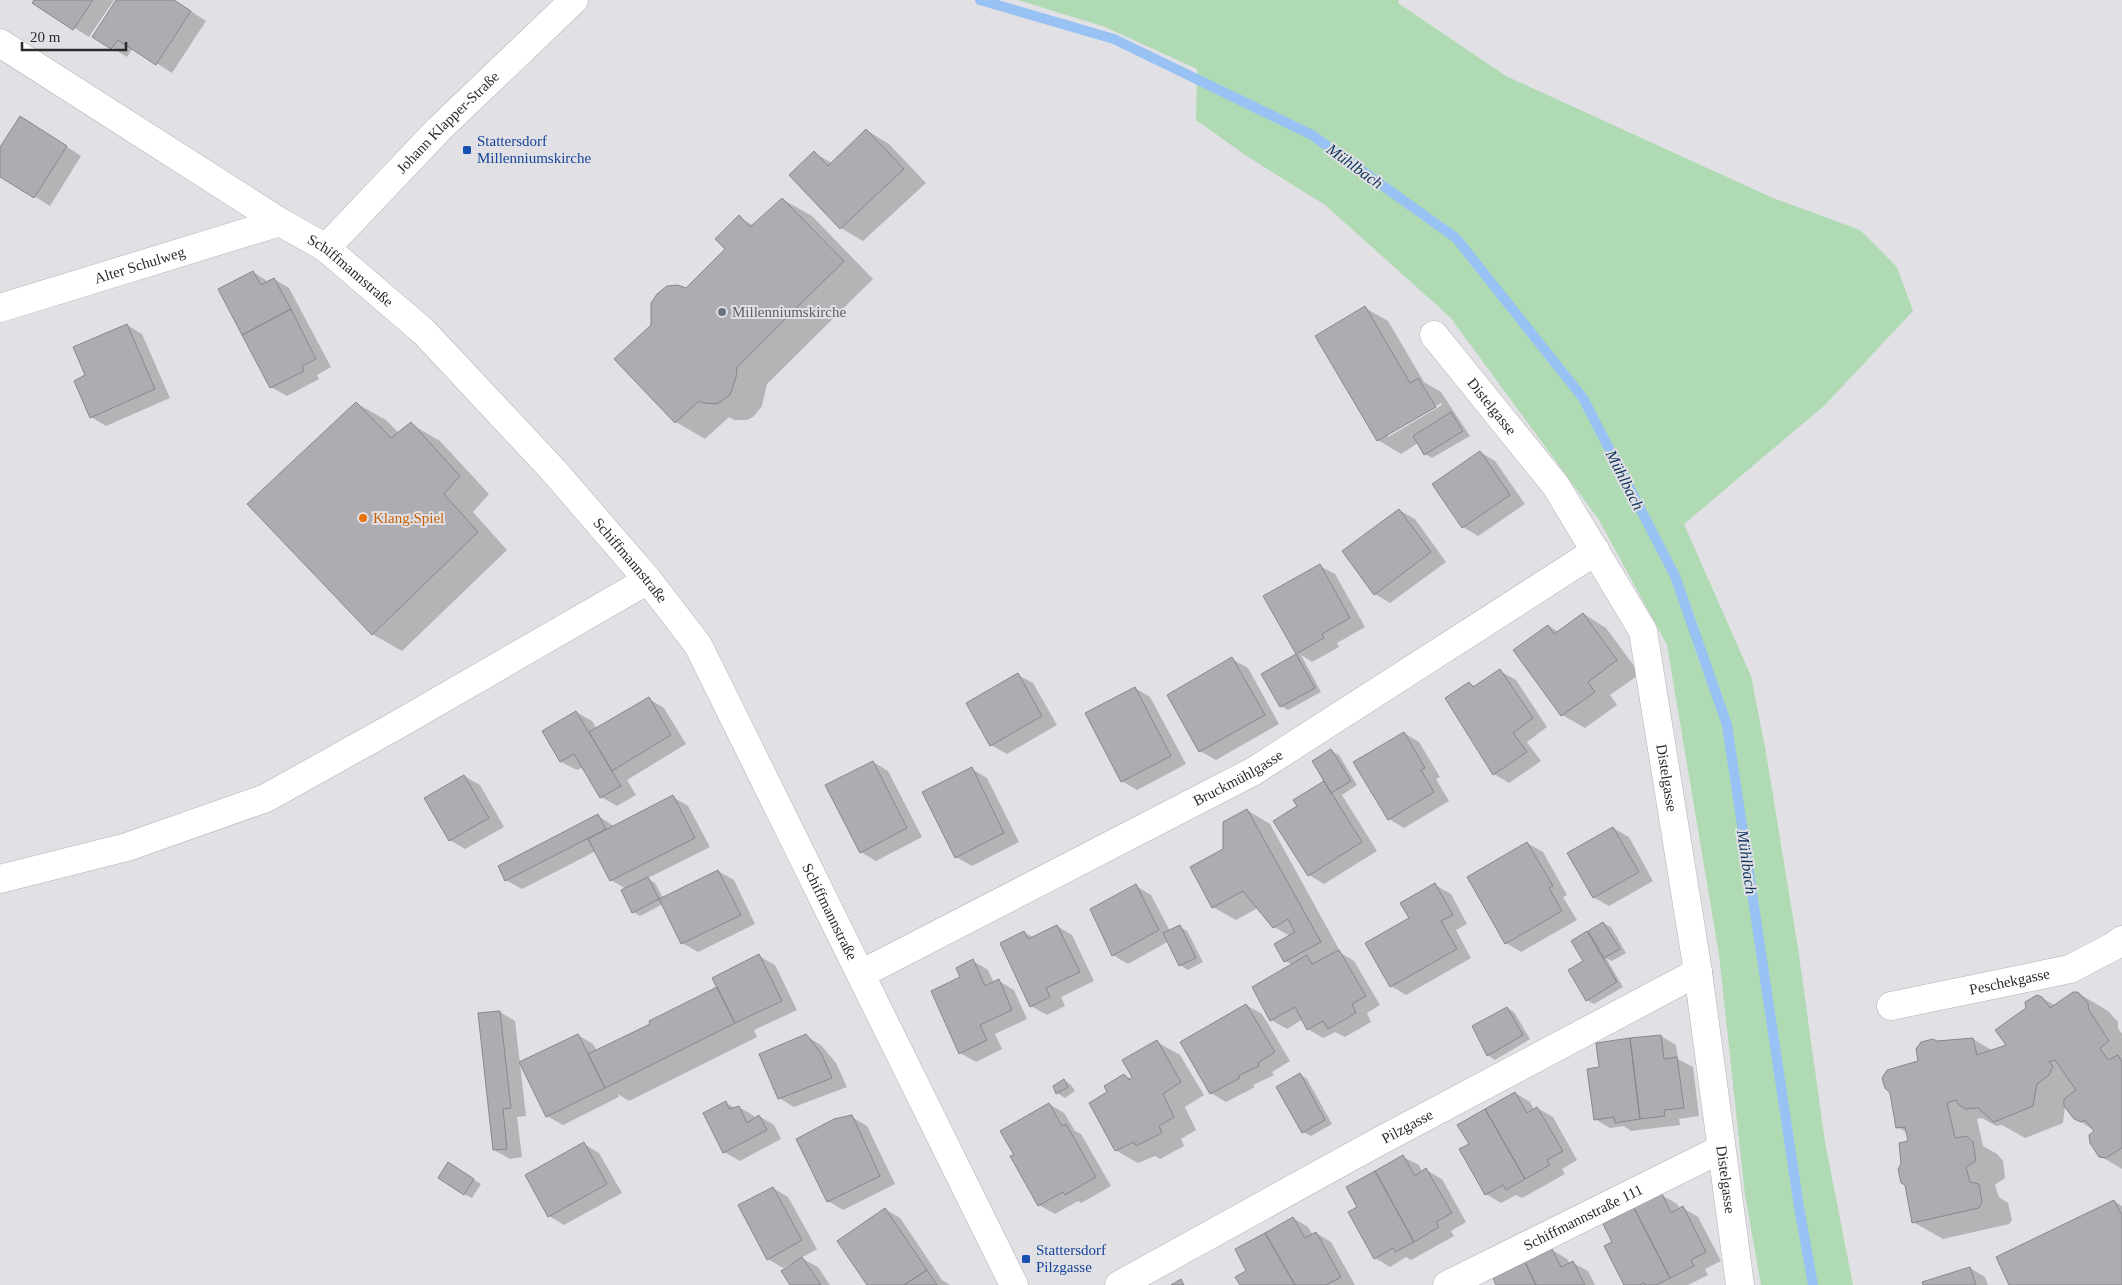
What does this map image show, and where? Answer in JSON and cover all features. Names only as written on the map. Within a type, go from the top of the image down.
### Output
[{"type":"street","name":"Johann Klapper-Straße","points":[[326,248],[439,129],[574,0]]},
{"type":"street","name":"Schiffmannstraße","points":[[0,43],[280,222],[326,248],[424,332],[554,471],[648,580],[698,645],[1014,1285]]},
{"type":"street","name":"Alter Schulweg","points":[[0,308],[280,222]]},
{"type":"street","name":"Distelgasse","points":[[1434,334],[1556,486],[1643,630],[1698,972],[1740,1285]]},
{"type":"street","name":"Bruckmühlgasse","points":[[861,974],[1254,771],[1596,551]]},
{"type":"street","points":[[0,879],[127,847],[266,798],[397,725],[648,580]]},
{"type":"street","name":"Peschekgasse","points":[[1891,1006],[2070,970],[2122,940]]},
{"type":"street","name":"Pilzgasse","points":[[1119,1285],[1376,1143],[1698,972]]},
{"type":"street","name":"Schiffmannstraße 111","points":[[1447,1285],[1721,1149]]},
{"type":"green space","points":[[1018,0],[1399,0],[1398,3],[1506,76],[1773,198],[1860,230],[1897,267],[1913,311],[1824,406],[1684,524],[1751,676],[1766,753],[1798,948],[1825,1142],[1853,1285],[1761,1285],[1745,1195],[1719,955],[1667,645],[1599,520],[1450,317],[1325,205],[1248,157],[1196,120],[1197,69],[1105,27]]},
{"type":"building","points":[[34,0],[93,0],[73,30],[32,3]]},
{"type":"building","points":[[116,0],[174,0],[191,11],[156,65],[118,40],[111,49],[92,37]]},
{"type":"building","points":[[20,116],[67,146],[34,198],[0,177],[0,147]]},
{"type":"building","points":[[866,129],[904,169],[840,229],[789,175],[814,151],[828,166]]},
{"type":"building","name":"Millenniumskirche","points":[[782,198],[844,261],[737,367],[730,395],[717,404],[699,401],[675,423],[614,359],[651,325],[651,303],[657,294],[667,286],[678,285],[686,288],[725,249],[715,239],[739,215],[750,227]]},
{"type":"building","points":[[253,271],[261,285],[274,278],[291,309],[242,335],[218,289]]},
{"type":"building","points":[[1365,306],[1410,383],[1418,378],[1436,407],[1377,441],[1315,336]]},
{"type":"building","points":[[291,309],[316,359],[302,366],[304,371],[270,388],[242,335]]},
{"type":"building","points":[[127,324],[155,389],[90,418],[74,381],[85,375],[73,347]]},
{"type":"building","name":"Klang.Spiel","points":[[356,402],[391,438],[411,422],[460,476],[444,494],[478,532],[372,635],[247,504]]},
{"type":"building","points":[[1451,412],[1463,431],[1424,455],[1413,436]]},
{"type":"building","points":[[1480,451],[1510,495],[1462,528],[1432,484]]},
{"type":"building","points":[[1399,509],[1431,552],[1374,595],[1342,551]]},
{"type":"building","points":[[1320,564],[1350,618],[1322,634],[1324,638],[1296,654],[1263,596]]},
{"type":"building","points":[[1583,613],[1617,660],[1588,682],[1595,692],[1561,716],[1513,650],[1548,625],[1554,634]]},
{"type":"building","points":[[1296,654],[1315,688],[1280,707],[1261,674]]},
{"type":"building","points":[[1232,657],[1265,715],[1199,752],[1167,695]]},
{"type":"building","points":[[1500,669],[1533,718],[1513,733],[1527,752],[1493,775],[1445,698],[1469,682],[1473,687]]},
{"type":"building","points":[[1018,673],[1042,716],[990,746],[966,703]]},
{"type":"building","points":[[1135,687],[1171,756],[1121,782],[1085,713]]},
{"type":"building","points":[[649,697],[671,735],[612,771],[589,732]]},
{"type":"building","points":[[576,711],[621,786],[600,798],[574,754],[560,762],[542,731]]},
{"type":"building","points":[[1404,732],[1425,768],[1421,770],[1434,792],[1388,820],[1353,762]]},
{"type":"building","points":[[1331,749],[1351,781],[1331,793],[1312,761]]},
{"type":"building","points":[[873,761],[907,828],[860,853],[825,785]]},
{"type":"building","points":[[972,767],[1004,833],[955,858],[922,792]]},
{"type":"building","points":[[464,775],[489,818],[449,841],[424,798]]},
{"type":"building","points":[[1324,781],[1362,842],[1308,876],[1273,821],[1297,806],[1293,800]]},
{"type":"building","points":[[673,795],[695,838],[610,881],[588,839]]},
{"type":"building","points":[[1247,809],[1321,942],[1284,962],[1274,944],[1295,932],[1288,919],[1273,928],[1243,891],[1212,908],[1190,867],[1223,849],[1223,822]]},
{"type":"building","points":[[598,814],[606,829],[505,881],[498,866]]},
{"type":"building","points":[[1613,827],[1639,872],[1593,898],[1567,853]]},
{"type":"building","points":[[1527,842],[1553,886],[1549,888],[1562,911],[1505,944],[1467,877]]},
{"type":"building","points":[[718,870],[741,915],[681,944],[659,899]]},
{"type":"building","points":[[648,877],[659,899],[632,913],[621,890]]},
{"type":"building","points":[[1435,883],[1453,915],[1441,921],[1457,949],[1390,987],[1365,943],[1409,918],[1400,903]]},
{"type":"building","points":[[1136,884],[1159,930],[1112,956],[1090,909]]},
{"type":"building","points":[[1603,922],[1620,949],[1604,958],[1588,931]]},
{"type":"building","points":[[1057,925],[1080,972],[1046,988],[1050,997],[1030,1007],[1000,943],[1024,931],[1028,939]]},
{"type":"building","points":[[1180,925],[1196,958],[1179,966],[1163,933]]},
{"type":"building","points":[[1587,931],[1617,982],[1586,1001],[1568,970],[1583,961],[1571,941]]},
{"type":"building","points":[[1339,950],[1366,996],[1352,1004],[1356,1013],[1328,1029],[1323,1021],[1307,1030],[1295,1007],[1270,1021],[1252,987],[1307,955],[1312,964]]},
{"type":"building","points":[[759,954],[782,1001],[735,1023],[712,978]]},
{"type":"building","points":[[973,959],[985,986],[999,979],[1012,1010],[980,1025],[987,1040],[959,1054],[931,991],[960,977],[956,968]]},
{"type":"building","points":[[717,987],[735,1023],[605,1088],[588,1054],[650,1024],[649,1021]]},
{"type":"building","points":[[2073,992],[2078,992],[2088,1003],[2089,1010],[2109,1041],[2100,1048],[2108,1060],[2118,1055],[2122,1062],[2122,1148],[2106,1158],[2099,1157],[2090,1143],[2089,1135],[2094,1131],[2085,1120],[2081,1122],[2074,1119],[2064,1106],[2064,1099],[2076,1090],[2055,1060],[2049,1062],[2053,1066],[2049,1075],[2037,1084],[2033,1106],[1994,1122],[1978,1108],[1965,1109],[1956,1100],[1947,1103],[1955,1138],[1967,1136],[1973,1142],[1976,1161],[1966,1167],[1970,1182],[1979,1184],[1982,1202],[1979,1208],[1912,1223],[1905,1185],[1901,1183],[1898,1169],[1901,1164],[1899,1143],[1908,1141],[1905,1127],[1896,1128],[1890,1093],[1885,1088],[1882,1078],[1887,1070],[1918,1061],[1916,1049],[1921,1042],[1933,1039],[1937,1041],[1973,1038],[1977,1055],[2006,1045],[1995,1030],[2026,1008],[2025,1002],[2037,995],[2042,997],[2050,1008]]},
{"type":"building","points":[[1246,1004],[1275,1052],[1258,1063],[1259,1066],[1238,1076],[1240,1078],[1210,1094],[1180,1042]]},
{"type":"building","points":[[1507,1007],[1523,1035],[1487,1056],[1472,1026]]},
{"type":"building","points":[[500,1011],[511,1108],[503,1109],[507,1149],[493,1150],[478,1013]]},
{"type":"building","points":[[578,1034],[605,1088],[546,1117],[519,1062]]},
{"type":"building","points":[[806,1034],[821,1053],[832,1078],[778,1099],[759,1054]]},
{"type":"building","points":[[1661,1035],[1664,1059],[1677,1057],[1684,1108],[1664,1110],[1665,1116],[1640,1119],[1630,1038]]},
{"type":"building","points":[[1630,1038],[1640,1119],[1615,1123],[1614,1117],[1594,1120],[1587,1069],[1599,1067],[1596,1043]]},
{"type":"building","points":[[1157,1040],[1181,1082],[1163,1094],[1174,1117],[1159,1126],[1162,1133],[1136,1146],[1134,1142],[1115,1151],[1089,1103],[1107,1092],[1104,1086],[1124,1074],[1129,1080],[1132,1077],[1122,1060]]},
{"type":"building","points":[[1300,1073],[1325,1120],[1302,1133],[1276,1087]]},
{"type":"building","points":[[1064,1079],[1068,1087],[1056,1094],[1053,1086]]},
{"type":"building","points":[[1515,1092],[1527,1113],[1537,1107],[1563,1151],[1547,1160],[1550,1165],[1525,1179],[1485,1109]]},
{"type":"building","points":[[726,1101],[729,1109],[739,1106],[747,1123],[759,1115],[767,1130],[723,1153],[703,1113]]},
{"type":"building","points":[[1049,1103],[1062,1126],[1066,1124],[1096,1177],[1065,1195],[1063,1192],[1038,1206],[1010,1156],[1014,1155],[1000,1131]]},
{"type":"building","points":[[1485,1109],[1525,1179],[1506,1190],[1503,1185],[1485,1195],[1459,1149],[1469,1144],[1457,1125]]},
{"type":"building","points":[[852,1115],[880,1176],[827,1202],[796,1139],[834,1119]]},
{"type":"building","points":[[584,1142],[607,1184],[548,1217],[525,1175]]},
{"type":"building","points":[[1403,1155],[1415,1176],[1426,1168],[1452,1213],[1436,1222],[1439,1227],[1414,1242],[1375,1171]]},
{"type":"building","points":[[448,1162],[474,1179],[464,1195],[438,1178]]},
{"type":"building","points":[[1375,1171],[1414,1242],[1395,1252],[1393,1248],[1374,1259],[1348,1212],[1357,1207],[1346,1187]]},
{"type":"building","points":[[773,1187],[802,1240],[767,1260],[738,1205]]},
{"type":"building","points":[[1662,1194],[1671,1213],[1683,1206],[1706,1252],[1691,1260],[1694,1266],[1670,1278],[1634,1208]]},
{"type":"building","points":[[2114,1200],[2122,1215],[2122,1285],[2009,1285],[1996,1257]]},
{"type":"building","points":[[885,1208],[927,1270],[904,1285],[867,1285],[837,1241]]},
{"type":"building","points":[[1634,1208],[1670,1278],[1656,1285],[1645,1285],[1644,1283],[1624,1285],[1604,1246],[1612,1242],[1603,1224]]},
{"type":"building","points":[[1293,1217],[1305,1238],[1316,1232],[1341,1277],[1326,1285],[1295,1285],[1265,1233]]},
{"type":"building","points":[[1265,1233],[1295,1285],[1240,1285],[1235,1277],[1246,1271],[1235,1249]]},
{"type":"building","points":[[1552,1249],[1561,1267],[1573,1261],[1585,1285],[1536,1285],[1525,1262]]},
{"type":"building","points":[[802,1257],[821,1285],[790,1285],[781,1271]]},
{"type":"building","points":[[1525,1262],[1536,1285],[1496,1285],[1493,1278]]},
{"type":"building","points":[[1970,1267],[1976,1285],[1923,1285],[1922,1282]]},
{"type":"building","points":[[927,1270],[937,1285],[904,1285]]},
{"type":"building","points":[[1181,1279],[1184,1285],[1171,1285]]},
{"type":"waterway","name":"Mühlbach","points":[[980,0],[1114,39],[1312,135],[1456,238],[1583,398],[1675,576],[1727,725],[1799,1207],[1813,1285]]},
{"type":"place","name":"Stattersdorf Millenniumskirche","points":[[467,150]]},
{"type":"place","name":"Millenniumskirche","points":[[722,312]]},
{"type":"place","name":"Klang.Spiel","points":[[363,518]]},
{"type":"place","name":"Stattersdorf Pilzgasse","points":[[1026,1259]]}]
